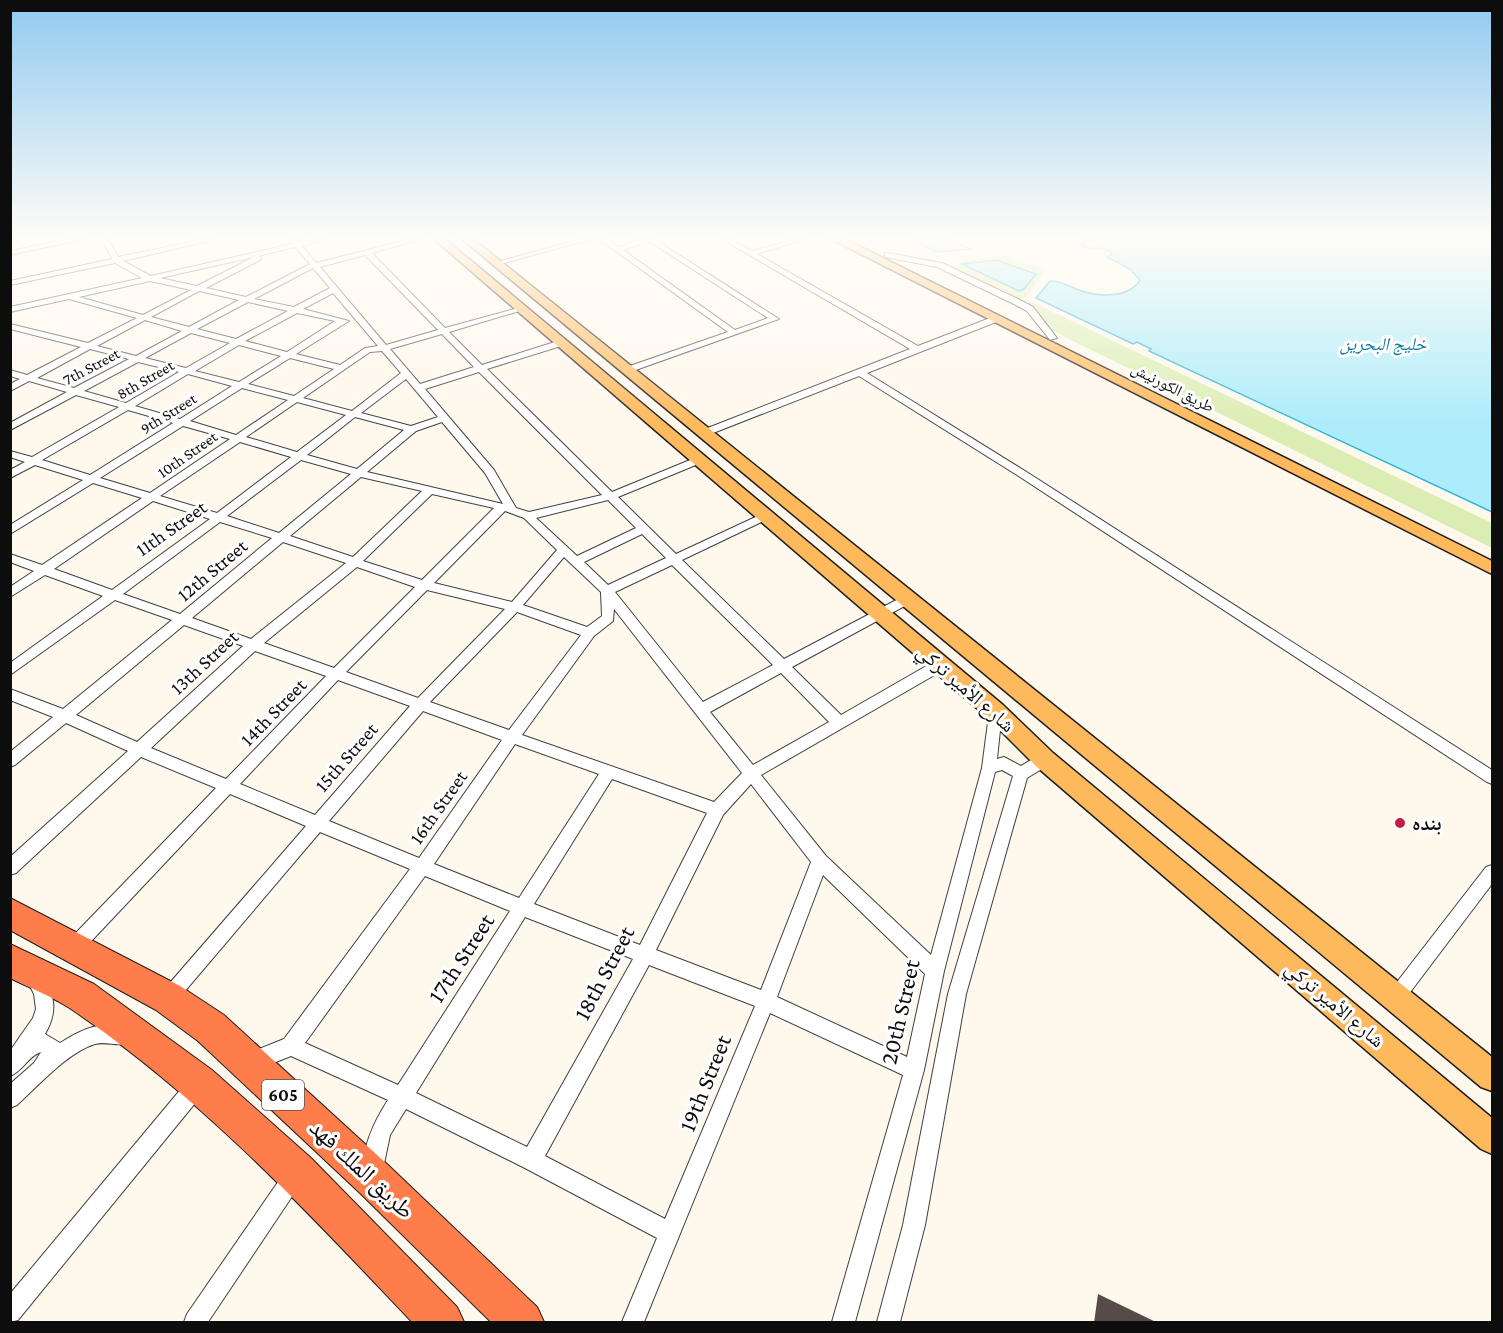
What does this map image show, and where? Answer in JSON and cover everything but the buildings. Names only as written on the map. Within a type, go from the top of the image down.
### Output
[{"type":"highway","name":"طريق الملك فهد","points":[[10,913],[168,998],[211,1028],[374,1179],[522,1323]]},
{"type":"highway","name":"605","points":[[20,965],[82,996],[199,1083],[297,1172],[425,1316]]},
{"type":"main road","name":"شارع الأمير تركي","points":[[513,301],[995,711],[1045,760],[1492,1138]]},
{"type":"main road","name":"شارع الأمير تركي","points":[[543,301],[1492,1076]]},
{"type":"main road","name":"طريق الكورنيش","points":[[964,301],[1492,568]]},
{"type":"main road","name":"طريق الكورنيش","points":[[980,301],[1492,558]]},
{"type":"street","points":[[10,310],[47,301]]},
{"type":"street","points":[[87,301],[189,330],[342,368]]},
{"type":"street","points":[[10,388],[176,301]]},
{"type":"street","name":"7th Street","points":[[10,427],[245,301]]},
{"type":"street","points":[[259,301],[366,326]]},
{"type":"street","name":"8th Street","points":[[10,475],[310,301]]},
{"type":"street","points":[[345,301],[490,472],[507,508]]},
{"type":"street","points":[[414,301],[840,723]]},
{"type":"street","points":[[690,301],[734,333]]},
{"type":"street","points":[[627,370],[776,318],[749,301]]},
{"type":"street","points":[[833,301],[918,350]]},
{"type":"street","name":"10th Street","points":[[10,593],[368,350],[384,348],[522,309]]},
{"type":"street","points":[[704,433],[998,318]]},
{"type":"street","name":"9th Street","points":[[10,530],[342,321]]},
{"type":"street","points":[[10,326],[411,429]]},
{"type":"street","points":[[418,388],[561,343]]},
{"type":"street","points":[[10,373],[359,473],[507,508],[528,516],[607,591],[820,861],[935,971]]},
{"type":"street","points":[[861,373],[1021,473],[1492,778]]},
{"type":"street","name":"11th Street","points":[[10,670],[218,518],[406,374]]},
{"type":"street","name":"12th Street","points":[[10,761],[66,717],[411,429],[443,417]]},
{"type":"street","points":[[10,454],[281,537],[425,585],[514,607],[589,633]]},
{"type":"street","points":[[528,516],[612,496],[699,460]]},
{"type":"street","name":"13th Street","points":[[10,868],[254,644],[355,562],[429,490]]},
{"type":"street","name":"14th Street","points":[[75,946],[336,674],[425,585],[507,508]]},
{"type":"street","points":[[607,591],[766,516]]},
{"type":"street","points":[[575,562],[644,529]]},
{"type":"street","name":"15th Street","points":[[168,998],[421,703],[514,607],[563,550]]},
{"type":"street","points":[[10,558],[717,810]]},
{"type":"street","name":"16th Street","points":[[291,1046],[589,633],[608,618],[607,591]]},
{"type":"street","points":[[702,710],[909,599]]},
{"type":"street","name":"18th Street","points":[[532,1159],[645,954],[717,810],[752,773],[940,665]]},
{"type":"street","points":[[10,694],[522,908],[766,1001],[914,1070]]},
{"type":"street","name":"20th Street","points":[[844,1323],[914,1070],[935,971],[989,768],[995,711]]},
{"type":"street","points":[[889,1323],[914,1225],[957,994],[1021,774],[1045,760]]},
{"type":"street","points":[[989,768],[1004,763],[1021,774]]},
{"type":"street","name":"17th Street","points":[[374,1179],[380,1132],[609,771]]},
{"type":"street","name":"19th Street","points":[[633,1323],[766,1001],[820,861]]},
{"type":"street","points":[[1396,997],[1492,872]]},
{"type":"street","points":[[10,1062],[44,1017],[45,995],[20,965]]},
{"type":"street","points":[[10,1097],[70,1048],[90,1036],[107,1032],[140,1040]]},
{"type":"street","points":[[10,1066],[30,1046],[40,1042],[48,1043],[52,1048],[51,1056],[10,1097]]},
{"type":"street","points":[[249,1063],[291,1046],[402,1095],[532,1159],[671,1234]]},
{"type":"street","points":[[10,1312],[199,1083]]},
{"type":"street","points":[[195,1323],[297,1172]]},
{"type":"green space","points":[[1030,301],[1492,523],[1492,548],[1049,329],[1027,305]]},
{"type":"water","name":"خليج البحرين","points":[[1043,301],[1492,301],[1492,512],[1149,351],[1151,349],[1137,342],[1133,344]]},
{"type":"place","name":"بنده","points":[[1400,823]]}]
